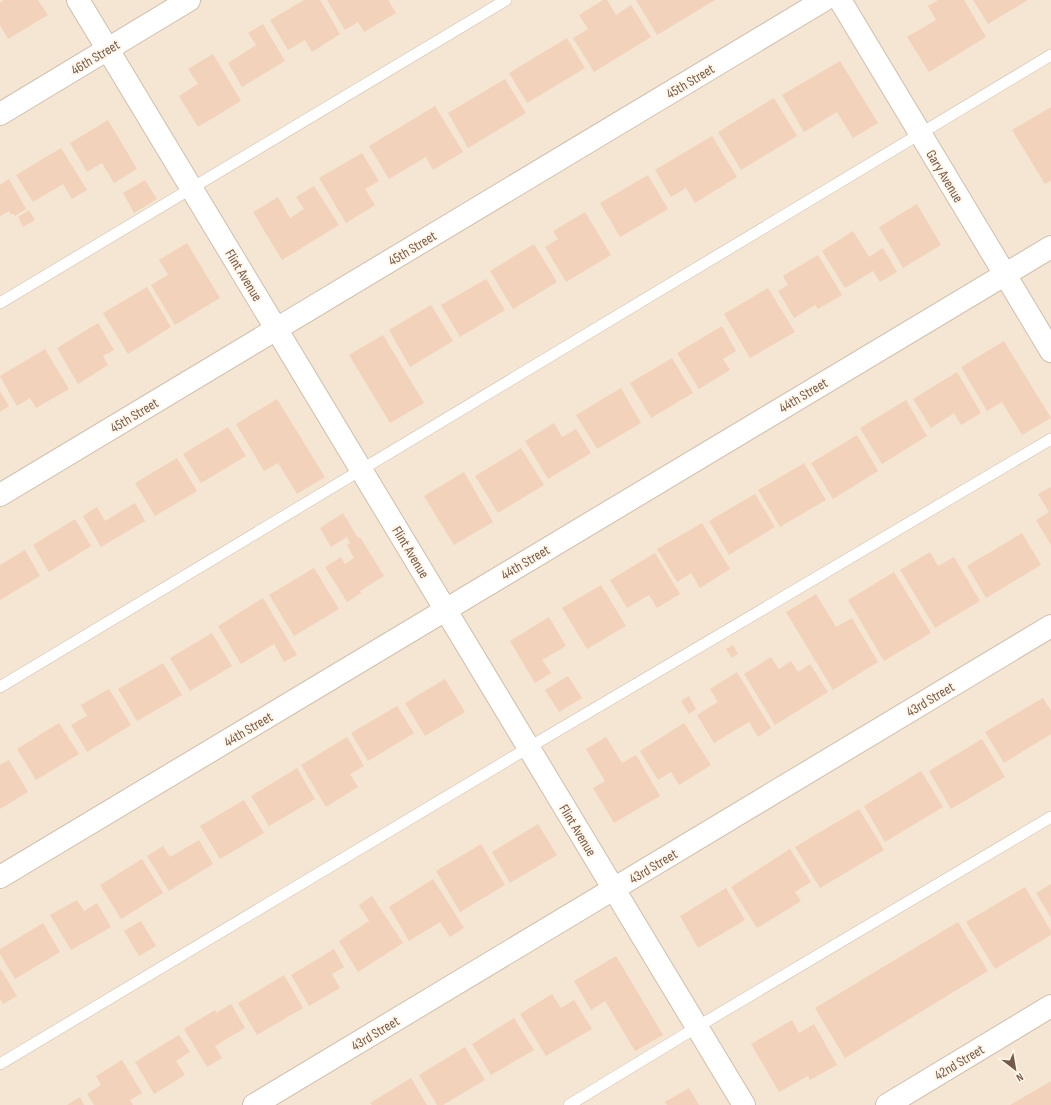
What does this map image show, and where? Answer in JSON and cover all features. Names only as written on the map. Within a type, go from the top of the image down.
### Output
[{"type":"street","name":"Flint Avenue","points":[[78,0],[744,1105]]},
{"type":"street","name":"46th Street","points":[[0,114],[189,0]]},
{"type":"street","name":"45th Street","points":[[0,495],[824,0]]},
{"type":"street","name":"Gary Avenue","points":[[840,0],[1051,351]]},
{"type":"street","name":"44th Street","points":[[0,877],[1051,247]]},
{"type":"street","name":"43rd Street","points":[[254,1105],[1051,626]]},
{"type":"street","name":"42nd Street","points":[[887,1105],[1051,1006]]},
{"type":"lane","points":[[0,303],[506,0]]},
{"type":"lane","points":[[0,687],[362,471],[1051,55]]},
{"type":"lane","points":[[0,1064],[528,748],[1051,439]]},
{"type":"lane","points":[[569,1105],[697,1027],[1051,817]]},
{"type":"shaded area","points":[[0,0],[1051,0],[1051,1105],[0,1105]]},
{"type":"building","points":[[4,0],[38,0],[48,15],[8,39],[0,25],[0,3]]},
{"type":"building","points":[[304,0],[320,0],[340,34],[312,52],[305,40],[288,50],[270,20]]},
{"type":"building","points":[[327,0],[388,0],[396,13],[364,32],[358,22],[345,30]]},
{"type":"building","points":[[603,0],[607,0],[616,15],[631,5],[651,37],[594,72],[573,38],[588,29],[579,15]]},
{"type":"building","points":[[636,0],[715,0],[657,35]]},
{"type":"building","points":[[938,0],[964,0],[986,37],[929,72],[907,37],[936,20],[928,6]]},
{"type":"building","points":[[973,0],[1028,0],[988,24]]},
{"type":"building","points":[[263,24],[285,61],[242,87],[228,63],[256,45],[248,33]]},
{"type":"building","points":[[567,38],[585,68],[527,103],[509,73]]},
{"type":"building","points":[[213,54],[241,101],[198,127],[179,96],[198,84],[188,69]]},
{"type":"building","points":[[840,61],[878,123],[853,138],[837,112],[804,132],[782,95]]},
{"type":"building","points":[[505,79],[526,113],[468,148],[448,113]]},
{"type":"building","points":[[774,98],[797,136],[741,170],[718,132]]},
{"type":"building","points":[[435,106],[463,152],[433,170],[426,157],[389,179],[369,146]]},
{"type":"building","points":[[1051,107],[1051,181],[1045,184],[1012,130]]},
{"type":"building","points":[[108,120],[137,169],[114,183],[102,163],[87,172],[70,143]]},
{"type":"building","points":[[712,136],[737,177],[695,203],[686,188],[671,197],[655,170]]},
{"type":"building","points":[[61,148],[87,190],[72,199],[63,184],[33,202],[16,175]]},
{"type":"building","points":[[362,153],[379,181],[365,189],[375,205],[346,223],[319,178]]},
{"type":"building","points":[[648,175],[668,209],[620,237],[600,203]]},
{"type":"building","points":[[9,179],[26,209],[15,216],[13,213],[11,215],[9,211],[0,216],[0,185]]},
{"type":"building","points":[[145,180],[157,199],[134,213],[123,193]]},
{"type":"building","points":[[314,186],[339,225],[282,260],[253,212],[278,197],[290,218],[304,209],[296,197]]},
{"type":"building","points":[[917,204],[941,245],[903,268],[879,227]]},
{"type":"building","points":[[29,210],[35,220],[23,227],[18,217]]},
{"type":"building","points":[[585,212],[611,255],[566,282],[545,247],[558,239],[553,231]]},
{"type":"building","points":[[853,231],[869,257],[883,248],[897,272],[880,282],[873,271],[845,288],[822,251]]},
{"type":"building","points":[[187,243],[220,298],[175,325],[151,285],[168,275],[159,260]]},
{"type":"building","points":[[534,244],[557,282],[513,309],[490,271]]},
{"type":"building","points":[[818,255],[842,295],[818,309],[815,305],[794,318],[778,291],[788,285],[783,276]]},
{"type":"building","points":[[486,279],[505,310],[460,337],[441,305]]},
{"type":"building","points":[[147,287],[171,327],[128,354],[103,313]]},
{"type":"building","points":[[768,288],[795,332],[750,358],[724,314]]},
{"type":"building","points":[[431,305],[453,341],[410,367],[389,330]]},
{"type":"building","points":[[98,323],[114,350],[103,356],[108,365],[78,384],[57,348]]},
{"type":"building","points":[[722,326],[736,351],[723,359],[730,370],[699,389],[677,353]]},
{"type":"building","points":[[383,335],[424,403],[390,423],[349,355]]},
{"type":"building","points":[[1004,341],[1051,418],[1022,435],[1002,402],[987,411],[961,367]]},
{"type":"building","points":[[45,349],[69,389],[36,408],[30,398],[17,406],[0,376]]},
{"type":"building","points":[[672,358],[693,393],[651,418],[630,383]]},
{"type":"building","points":[[957,372],[981,413],[961,425],[954,413],[931,428],[913,399]]},
{"type":"building","points":[[621,388],[641,423],[597,449],[576,415]]},
{"type":"building","points":[[0,391],[9,406],[0,412]]},
{"type":"building","points":[[277,399],[325,477],[297,494],[278,463],[264,471],[236,424]]},
{"type":"building","points":[[906,400],[927,436],[882,464],[860,428]]},
{"type":"building","points":[[554,423],[562,437],[576,429],[591,453],[548,479],[525,441]]},
{"type":"building","points":[[228,427],[246,456],[201,483],[183,454]]},
{"type":"building","points":[[857,435],[878,471],[833,499],[811,463]]},
{"type":"building","points":[[521,448],[544,485],[498,513],[475,476]]},
{"type":"building","points":[[177,458],[197,491],[155,516],[135,483]]},
{"type":"building","points":[[804,463],[826,500],[780,527],[758,490]]},
{"type":"building","points":[[464,472],[493,522],[454,545],[424,496]]},
{"type":"building","points":[[1051,487],[1051,545],[1036,520],[1049,512],[1038,494]]},
{"type":"building","points":[[755,494],[775,527],[729,555],[709,521]]},
{"type":"building","points":[[135,503],[145,521],[101,547],[83,516],[97,507],[105,521]]},
{"type":"building","points":[[343,513],[384,576],[360,591],[361,593],[347,602],[325,567],[341,557],[345,564],[354,558],[347,545],[350,543],[347,537],[331,547],[320,528]]},
{"type":"building","points":[[75,519],[91,546],[49,572],[33,545]]},
{"type":"building","points":[[702,523],[730,569],[700,588],[691,573],[677,582],[657,549]]},
{"type":"building","points":[[1022,533],[1041,565],[986,598],[967,566]]},
{"type":"building","points":[[25,550],[40,576],[0,600],[0,565]]},
{"type":"building","points":[[930,552],[938,566],[954,557],[980,601],[935,628],[900,570]]},
{"type":"building","points":[[655,553],[680,594],[657,608],[649,595],[627,608],[610,580]]},
{"type":"building","points":[[314,568],[339,609],[294,636],[269,595]]},
{"type":"building","points":[[894,572],[931,633],[884,661],[848,600]]},
{"type":"building","points":[[601,585],[626,626],[587,649],[562,608]]},
{"type":"building","points":[[816,594],[836,627],[852,618],[878,662],[833,690],[786,612]]},
{"type":"building","points":[[263,598],[297,655],[284,662],[274,644],[241,664],[218,626]]},
{"type":"building","points":[[549,617],[566,646],[542,660],[551,673],[535,683],[510,641]]},
{"type":"building","points":[[212,633],[232,666],[190,691],[170,658]]},
{"type":"building","points":[[733,645],[738,654],[732,658],[726,649]]},
{"type":"building","points":[[771,657],[779,669],[791,661],[798,672],[810,664],[828,692],[775,725],[744,674]]},
{"type":"building","points":[[163,663],[182,695],[137,721],[118,689]]},
{"type":"building","points":[[737,672],[771,728],[758,737],[749,722],[714,743],[697,715],[718,702],[710,689]]},
{"type":"building","points":[[568,676],[582,698],[559,712],[545,690]]},
{"type":"building","points":[[445,679],[465,712],[425,736],[405,703]]},
{"type":"building","points":[[109,689],[131,725],[87,752],[71,725],[87,716],[81,705]]},
{"type":"building","points":[[689,696],[696,709],[689,714],[681,701]]},
{"type":"building","points":[[1043,698],[1051,711],[1051,734],[1004,763],[985,732]]},
{"type":"building","points":[[397,706],[414,733],[368,761],[351,733]]},
{"type":"building","points":[[59,723],[79,754],[36,780],[17,749]]},
{"type":"building","points":[[684,723],[711,765],[679,785],[671,772],[658,780],[640,751]]},
{"type":"building","points":[[347,737],[364,766],[350,774],[358,787],[326,807],[301,765]]},
{"type":"building","points":[[606,737],[622,763],[636,755],[660,796],[614,823],[593,788],[605,781],[586,749]]},
{"type":"building","points":[[982,739],[1005,777],[951,809],[929,771]]},
{"type":"building","points":[[9,760],[28,792],[0,809],[0,765]]},
{"type":"building","points":[[297,768],[315,799],[269,826],[251,796]]},
{"type":"building","points":[[921,771],[943,807],[885,842],[864,806]]},
{"type":"building","points":[[244,800],[264,833],[220,859],[200,826]]},
{"type":"building","points":[[859,809],[884,850],[820,888],[795,847]]},
{"type":"building","points":[[538,824],[557,855],[510,883],[492,852]]},
{"type":"building","points":[[199,840],[213,864],[169,891],[147,856],[163,846],[170,857]]},
{"type":"building","points":[[481,844],[505,885],[460,912],[436,871]]},
{"type":"building","points":[[790,849],[811,882],[795,892],[801,901],[757,928],[731,887]]},
{"type":"building","points":[[142,859],[163,893],[121,919],[100,885]]},
{"type":"building","points":[[433,879],[464,928],[450,937],[440,922],[409,941],[389,907]]},
{"type":"building","points":[[1051,884],[1051,918],[1036,893]]},
{"type":"building","points":[[1025,887],[1051,931],[1051,935],[995,969],[966,922]]},
{"type":"building","points":[[726,888],[745,920],[698,948],[680,916]]},
{"type":"building","points":[[372,896],[403,943],[358,972],[339,941],[369,921],[359,905]]},
{"type":"building","points":[[77,900],[84,911],[97,903],[111,927],[71,950],[50,915]]},
{"type":"building","points":[[141,921],[156,946],[139,956],[124,931]]},
{"type":"building","points":[[958,922],[988,971],[845,1058],[815,1008]]},
{"type":"building","points":[[43,923],[60,952],[15,979],[0,954],[0,949]]},
{"type":"building","points":[[334,949],[344,967],[332,974],[340,988],[309,1006],[291,975]]},
{"type":"building","points":[[616,956],[663,1035],[635,1051],[605,1001],[591,1010],[574,981]]},
{"type":"building","points":[[0,968],[17,996],[3,1004],[0,999]]},
{"type":"building","points":[[284,975],[303,1008],[257,1035],[238,1003]]},
{"type":"building","points":[[552,994],[561,1008],[574,1000],[592,1029],[546,1056],[520,1014]]},
{"type":"building","points":[[231,1004],[245,1028],[215,1046],[222,1058],[207,1067],[184,1029],[215,1010],[216,1013]]},
{"type":"building","points":[[514,1018],[534,1050],[491,1075],[472,1044]]},
{"type":"building","points":[[792,1020],[799,1033],[814,1024],[837,1065],[810,1080],[808,1076],[779,1092],[751,1044]]},
{"type":"building","points":[[179,1035],[190,1052],[176,1061],[185,1075],[154,1094],[135,1062]]},
{"type":"building","points":[[465,1047],[485,1080],[443,1105],[437,1105],[419,1075]]},
{"type":"building","points":[[122,1060],[142,1093],[130,1100],[133,1105],[94,1105],[87,1094],[101,1085],[96,1076]]},
{"type":"building","points":[[411,1078],[427,1105],[372,1105],[370,1103]]},
{"type":"building","points":[[1051,1081],[1051,1105],[1010,1105]]},
{"type":"building","points":[[689,1088],[699,1105],[667,1105],[665,1102]]},
{"type":"building","points":[[80,1097],[84,1105],[67,1105]]}]
